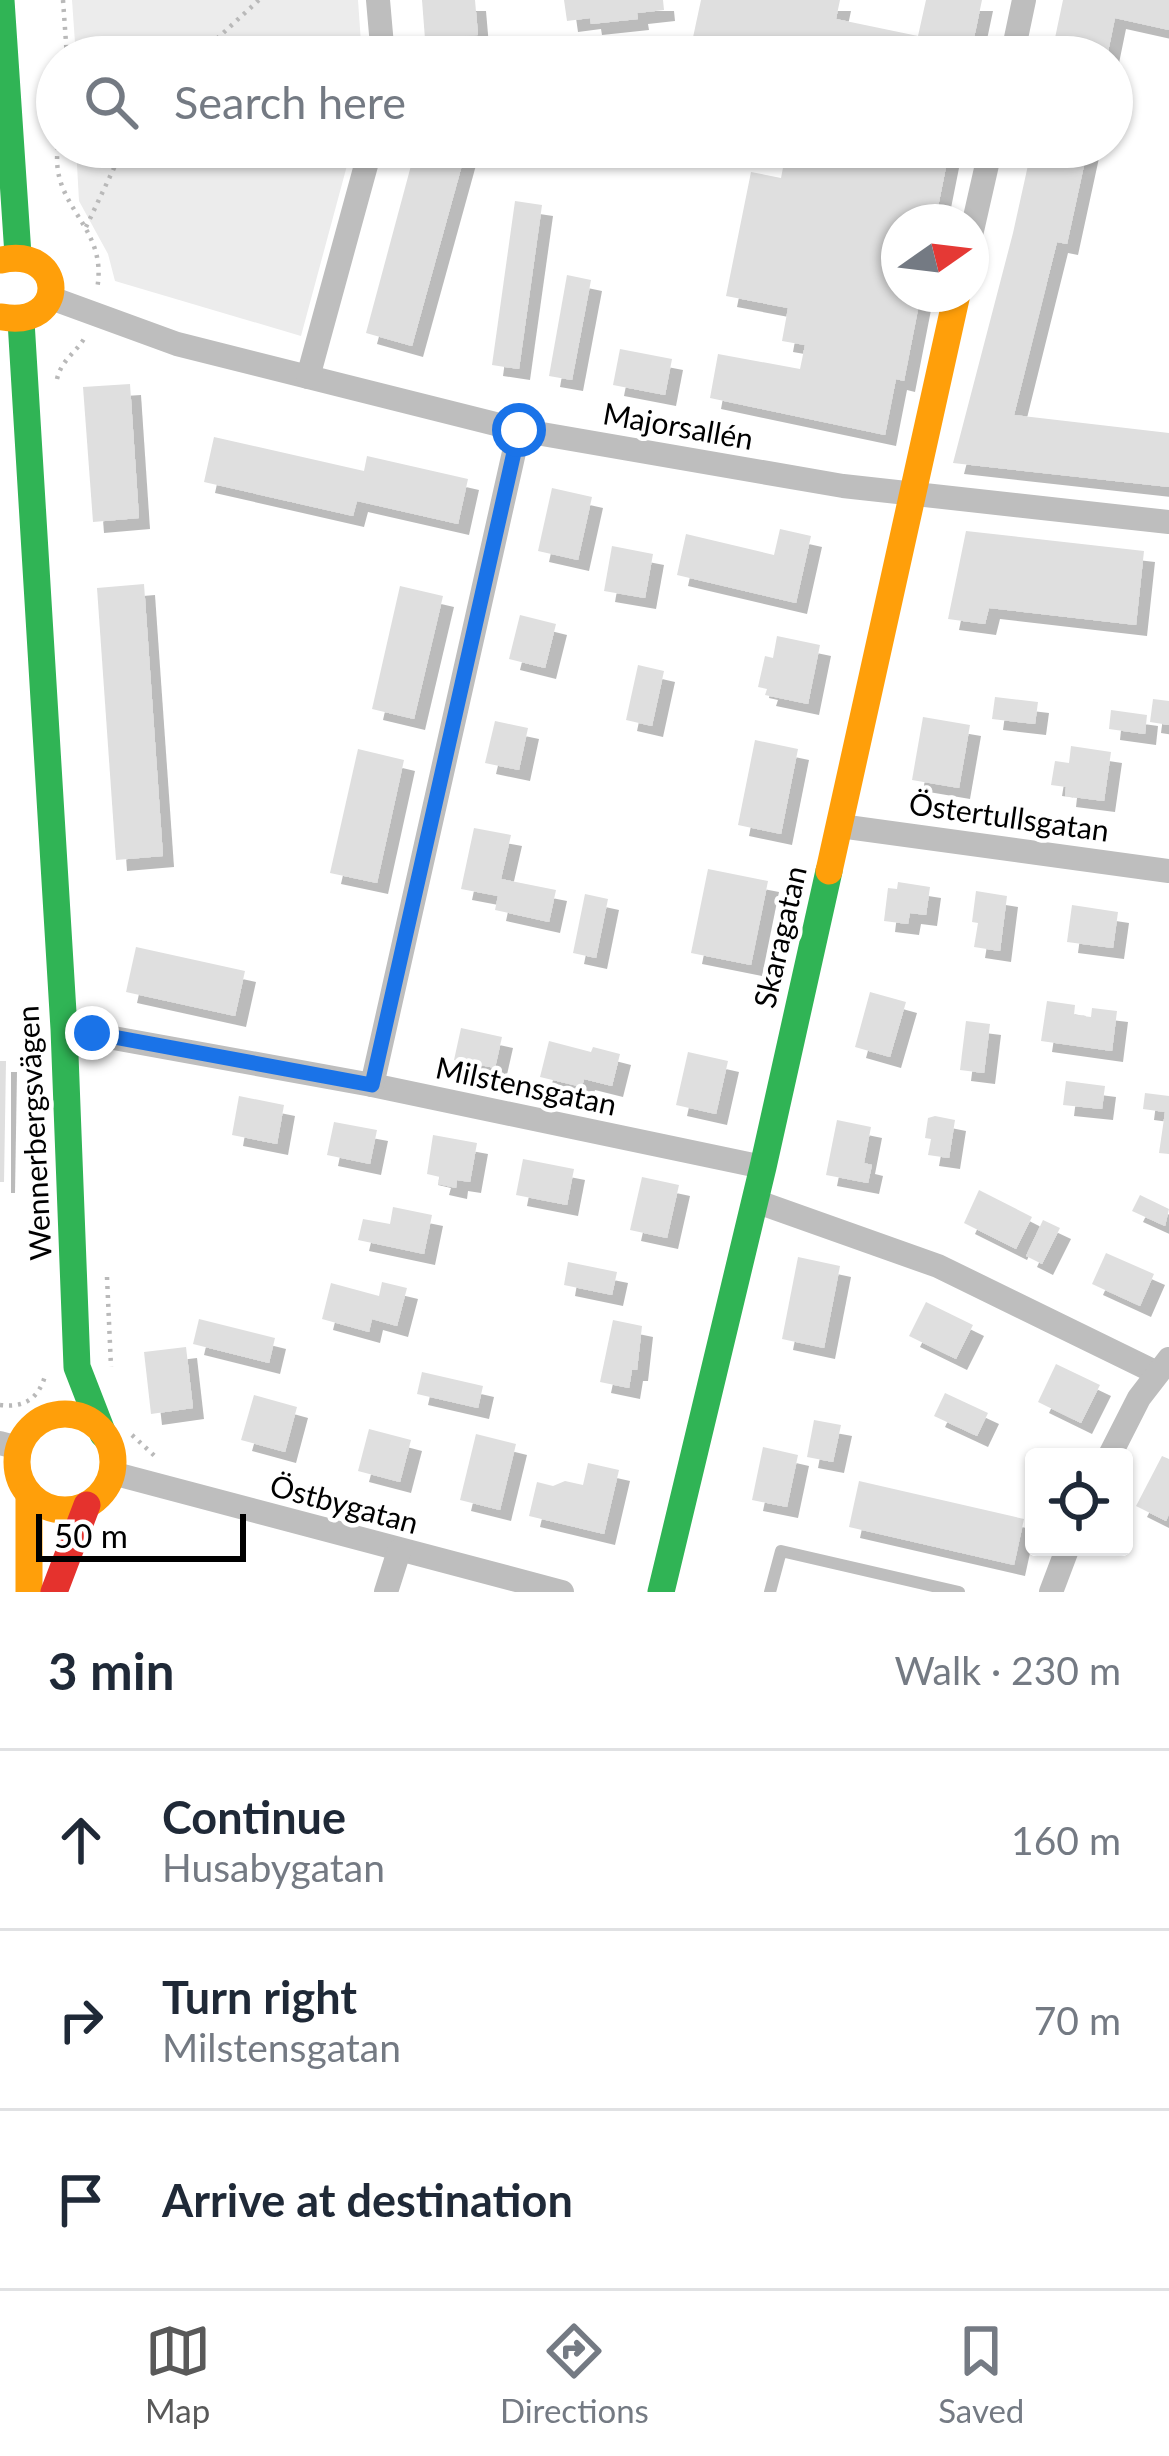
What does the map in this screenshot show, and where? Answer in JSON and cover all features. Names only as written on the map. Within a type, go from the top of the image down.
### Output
[{"type":"main road","points":[[2,0],[9,258],[35,259],[48,272],[50,298],[40,314],[11,318]]},
{"type":"main road","name":"Skaragatan","points":[[661,1592],[755,1202],[954,312]]},
{"type":"main road","name":"Wennerbergsvägen","points":[[11,318],[64,1028],[77,1367],[117,1433],[110,1446],[112,1474]]},
{"type":"main road","points":[[46,1418],[77,1367]]},
{"type":"main road","points":[[29,1592],[29,1495],[9,1446],[46,1418],[71,1414],[117,1433]]},
{"type":"main road","points":[[29,1495],[51,1508],[87,1505],[112,1474]]},
{"type":"main road","points":[[54,1592],[87,1505]]},
{"type":"street","points":[[378,0],[381,36]]},
{"type":"street","points":[[1016,36],[1024,0]]},
{"type":"street","points":[[308,377],[365,168]]},
{"type":"street","points":[[978,204],[985,168]]},
{"type":"street","name":"Majorsallén","points":[[50,298],[177,344],[519,430],[911,495],[1169,522]]},
{"type":"street","points":[[372,1085],[519,430]]},
{"type":"street","name":"Östertullsgatan","points":[[840,826],[1169,871]]},
{"type":"street","name":"Milstensgatan","points":[[64,1028],[372,1085],[763,1167]]},
{"type":"street","points":[[755,1202],[923,1260],[1162,1365],[1114,1448]]},
{"type":"street","name":"Östbygatan","points":[[112,1474],[562,1592]]},
{"type":"street","points":[[386,1592],[399,1551]]},
{"type":"street","points":[[1051,1592],[1065,1556]]},
{"type":"lane","points":[[770,1592],[781,1551],[959,1592]]},
{"type":"path","points":[[63,0],[66,36]]},
{"type":"path","points":[[222,36],[259,0]]},
{"type":"path","points":[[55,168],[97,248],[100,276],[80,347],[68,354],[57,377]]},
{"type":"path","points":[[86,227],[114,168]]},
{"type":"path","points":[[106,1269],[111,1371]]},
{"type":"path","points":[[0,1405],[28,1403],[42,1386],[48,1366]]},
{"type":"path","points":[[117,1433],[158,1458],[152,1484]]},
{"type":"shaded area","points":[[72,0],[358,0],[361,36],[75,36]]},
{"type":"shaded area","points":[[77,168],[346,168],[301,336],[115,281],[108,254],[79,201]]},
{"type":"building","points":[[422,0],[475,0],[478,35],[425,36]]},
{"type":"building","points":[[564,0],[663,0],[664,10],[637,13],[638,19],[591,24],[590,18],[567,21]]},
{"type":"building","points":[[701,0],[840,0],[836,19],[918,36],[693,36]]},
{"type":"building","points":[[926,0],[982,0],[974,36],[918,36]]},
{"type":"building","points":[[1063,0],[1169,0],[1169,30],[1115,18],[1111,36],[1055,36]]},
{"type":"building","points":[[410,168],[461,168],[412,346],[366,333]]},
{"type":"building","points":[[783,168],[946,168],[939,204],[881,204],[881,312],[917,312],[904,381],[896,379],[885,435],[710,398],[718,354],[800,369],[805,345],[782,341],[788,308],[726,296],[751,172],[781,178]]},
{"type":"building","points":[[1027,168],[1083,168],[1067,244],[1057,242],[1014,415],[1169,433],[1169,487],[953,463]]},
{"type":"building","points":[[515,201],[542,205],[519,369],[492,365]]},
{"type":"building","points":[[567,275],[591,280],[572,380],[549,376]]},
{"type":"building","points":[[620,349],[672,359],[665,395],[613,385]]},
{"type":"building","points":[[130,384],[139,518],[93,522],[83,387]]},
{"type":"building","points":[[214,437],[364,471],[367,456],[468,479],[458,524],[357,501],[353,516],[204,482]]},
{"type":"building","points":[[552,488],[592,497],[578,560],[538,551]]},
{"type":"building","points":[[780,529],[811,536],[796,603],[677,575],[686,534],[774,555]]},
{"type":"building","points":[[966,531],[1144,551],[1136,625],[989,608],[985,624],[948,619]]},
{"type":"building","points":[[612,546],[653,554],[645,598],[604,591]]},
{"type":"building","points":[[144,584],[163,856],[116,860],[97,588]]},
{"type":"building","points":[[400,586],[443,596],[414,719],[372,709]]},
{"type":"building","points":[[520,615],[556,624],[545,668],[509,659]]},
{"type":"building","points":[[777,636],[820,645],[808,704],[765,695],[767,689],[758,687],[765,656],[773,658]]},
{"type":"building","points":[[638,665],[664,671],[652,726],[626,720]]},
{"type":"building","points":[[995,697],[1038,702],[1035,724],[992,719]]},
{"type":"building","points":[[1153,699],[1169,701],[1169,725],[1150,722]]},
{"type":"building","points":[[1111,710],[1147,715],[1145,734],[1109,729]]},
{"type":"building","points":[[923,717],[970,725],[959,788],[912,780]]},
{"type":"building","points":[[495,721],[528,728],[519,770],[485,763]]},
{"type":"building","points":[[755,740],[798,749],[781,834],[738,825]]},
{"type":"building","points":[[1071,746],[1111,752],[1104,801],[1065,796],[1066,787],[1051,785],[1055,761],[1069,763]]},
{"type":"building","points":[[358,749],[404,760],[377,883],[330,873]]},
{"type":"building","points":[[474,828],[511,835],[501,879],[556,890],[549,922],[495,910],[498,896],[461,889]]},
{"type":"building","points":[[708,869],[768,881],[751,965],[691,953]]},
{"type":"building","points":[[898,882],[930,887],[926,915],[910,913],[908,924],[884,921],[888,888],[897,889]]},
{"type":"building","points":[[976,891],[1007,896],[1000,951],[974,947]]},
{"type":"building","points":[[585,894],[608,899],[596,958],[573,953]]},
{"type":"building","points":[[1072,905],[1118,912],[1113,948],[1067,942]]},
{"type":"building","points":[[136,947],[245,971],[235,1016],[126,992]]},
{"type":"building","points":[[870,992],[906,1002],[890,1057],[855,1047]]},
{"type":"building","points":[[1047,1001],[1075,1005],[1074,1015],[1091,1017],[1092,1008],[1117,1011],[1112,1051],[1041,1041]]},
{"type":"building","points":[[966,1021],[990,1024],[984,1073],[960,1070]]},
{"type":"building","points":[[461,1028],[502,1037],[495,1068],[454,1060]]},
{"type":"building","points":[[549,1041],[620,1054],[612,1086],[584,1079],[582,1087],[540,1077]]},
{"type":"building","points":[[688,1052],[728,1061],[716,1114],[676,1105]]},
{"type":"building","points":[[0,1061],[6,1061],[4,1182],[0,1182]]},
{"type":"building","points":[[1066,1081],[1105,1086],[1102,1109],[1063,1105]]},
{"type":"building","points":[[1145,1093],[1169,1096],[1169,1154],[1159,1153],[1165,1112],[1143,1109]]},
{"type":"building","points":[[239,1096],[284,1105],[277,1144],[232,1135]]},
{"type":"building","points":[[928,1118],[955,1120],[949,1158],[928,1155]]},
{"type":"building","points":[[837,1120],[871,1127],[864,1163],[872,1165],[868,1183],[826,1175]]},
{"type":"building","points":[[334,1122],[377,1130],[370,1164],[327,1155]]},
{"type":"building","points":[[433,1135],[477,1143],[470,1182],[457,1180],[456,1188],[438,1184],[440,1177],[427,1174]]},
{"type":"building","points":[[523,1159],[574,1169],[567,1205],[516,1195]]},
{"type":"building","points":[[642,1177],[679,1185],[667,1238],[630,1230]]},
{"type":"building","points":[[979,1190],[1032,1217],[1016,1249],[964,1223]]},
{"type":"building","points":[[1140,1195],[1169,1209],[1165,1226],[1132,1211]]},
{"type":"building","points":[[393,1207],[432,1215],[424,1254],[358,1240],[363,1219],[390,1224]]},
{"type":"building","points":[[1043,1220],[1060,1228],[1042,1264],[1026,1256]]},
{"type":"building","points":[[1106,1253],[1154,1274],[1140,1306],[1092,1284]]},
{"type":"building","points":[[798,1257],[840,1266],[824,1348],[782,1339]]},
{"type":"building","points":[[568,1262],[617,1272],[612,1295],[564,1285]]},
{"type":"building","points":[[382,1282],[407,1288],[397,1326],[372,1319],[369,1332],[322,1319],[331,1283],[379,1296]]},
{"type":"building","points":[[926,1302],[973,1325],[956,1359],[909,1336]]},
{"type":"building","points":[[199,1319],[275,1338],[269,1363],[193,1344]]},
{"type":"building","points":[[613,1320],[642,1326],[637,1370],[632,1370],[629,1388],[600,1382]]},
{"type":"building","points":[[186,1347],[193,1408],[151,1414],[144,1352]]},
{"type":"building","points":[[1056,1364],[1100,1385],[1081,1423],[1038,1402]]},
{"type":"building","points":[[422,1372],[483,1386],[478,1408],[417,1394]]},
{"type":"building","points":[[945,1393],[988,1413],[977,1436],[934,1416]]},
{"type":"building","points":[[254,1395],[297,1407],[285,1452],[241,1440]]},
{"type":"building","points":[[814,1420],[841,1425],[833,1462],[807,1457]]},
{"type":"building","points":[[369,1429],[411,1440],[400,1482],[358,1471]]},
{"type":"building","points":[[476,1434],[516,1444],[500,1510],[460,1500]]},
{"type":"building","points":[[763,1447],[798,1455],[787,1507],[752,1500]]},
{"type":"building","points":[[1162,1456],[1169,1459],[1166,1521],[1136,1506]]},
{"type":"building","points":[[588,1463],[619,1470],[604,1534],[529,1516],[537,1482],[583,1485]]},
{"type":"building","points":[[859,1481],[1024,1519],[1014,1565],[849,1527]]},
{"type":"traffic: fast","points":[[1,0],[18,255]]},
{"type":"traffic: fast","points":[[21,321],[64,1029],[77,1367],[103,1434]]},
{"type":"traffic: fast","points":[[661,1592],[829,871]]},
{"type":"traffic: slow","points":[[1,260],[23,259],[38,265],[48,275],[51,288],[39,311],[2,317]]},
{"type":"traffic: slow","points":[[829,871],[953,312]]},
{"type":"traffic: slow","points":[[65,1414],[99,1428],[113,1462],[99,1496],[65,1510],[31,1496],[17,1462],[31,1428],[65,1414]]},
{"type":"traffic: slow","points":[[29,1494],[29,1592]]},
{"type":"traffic: jam","points":[[54,1592],[87,1505]]},
{"type":"route","points":[[92,1033],[372,1085],[519,430]]}]
